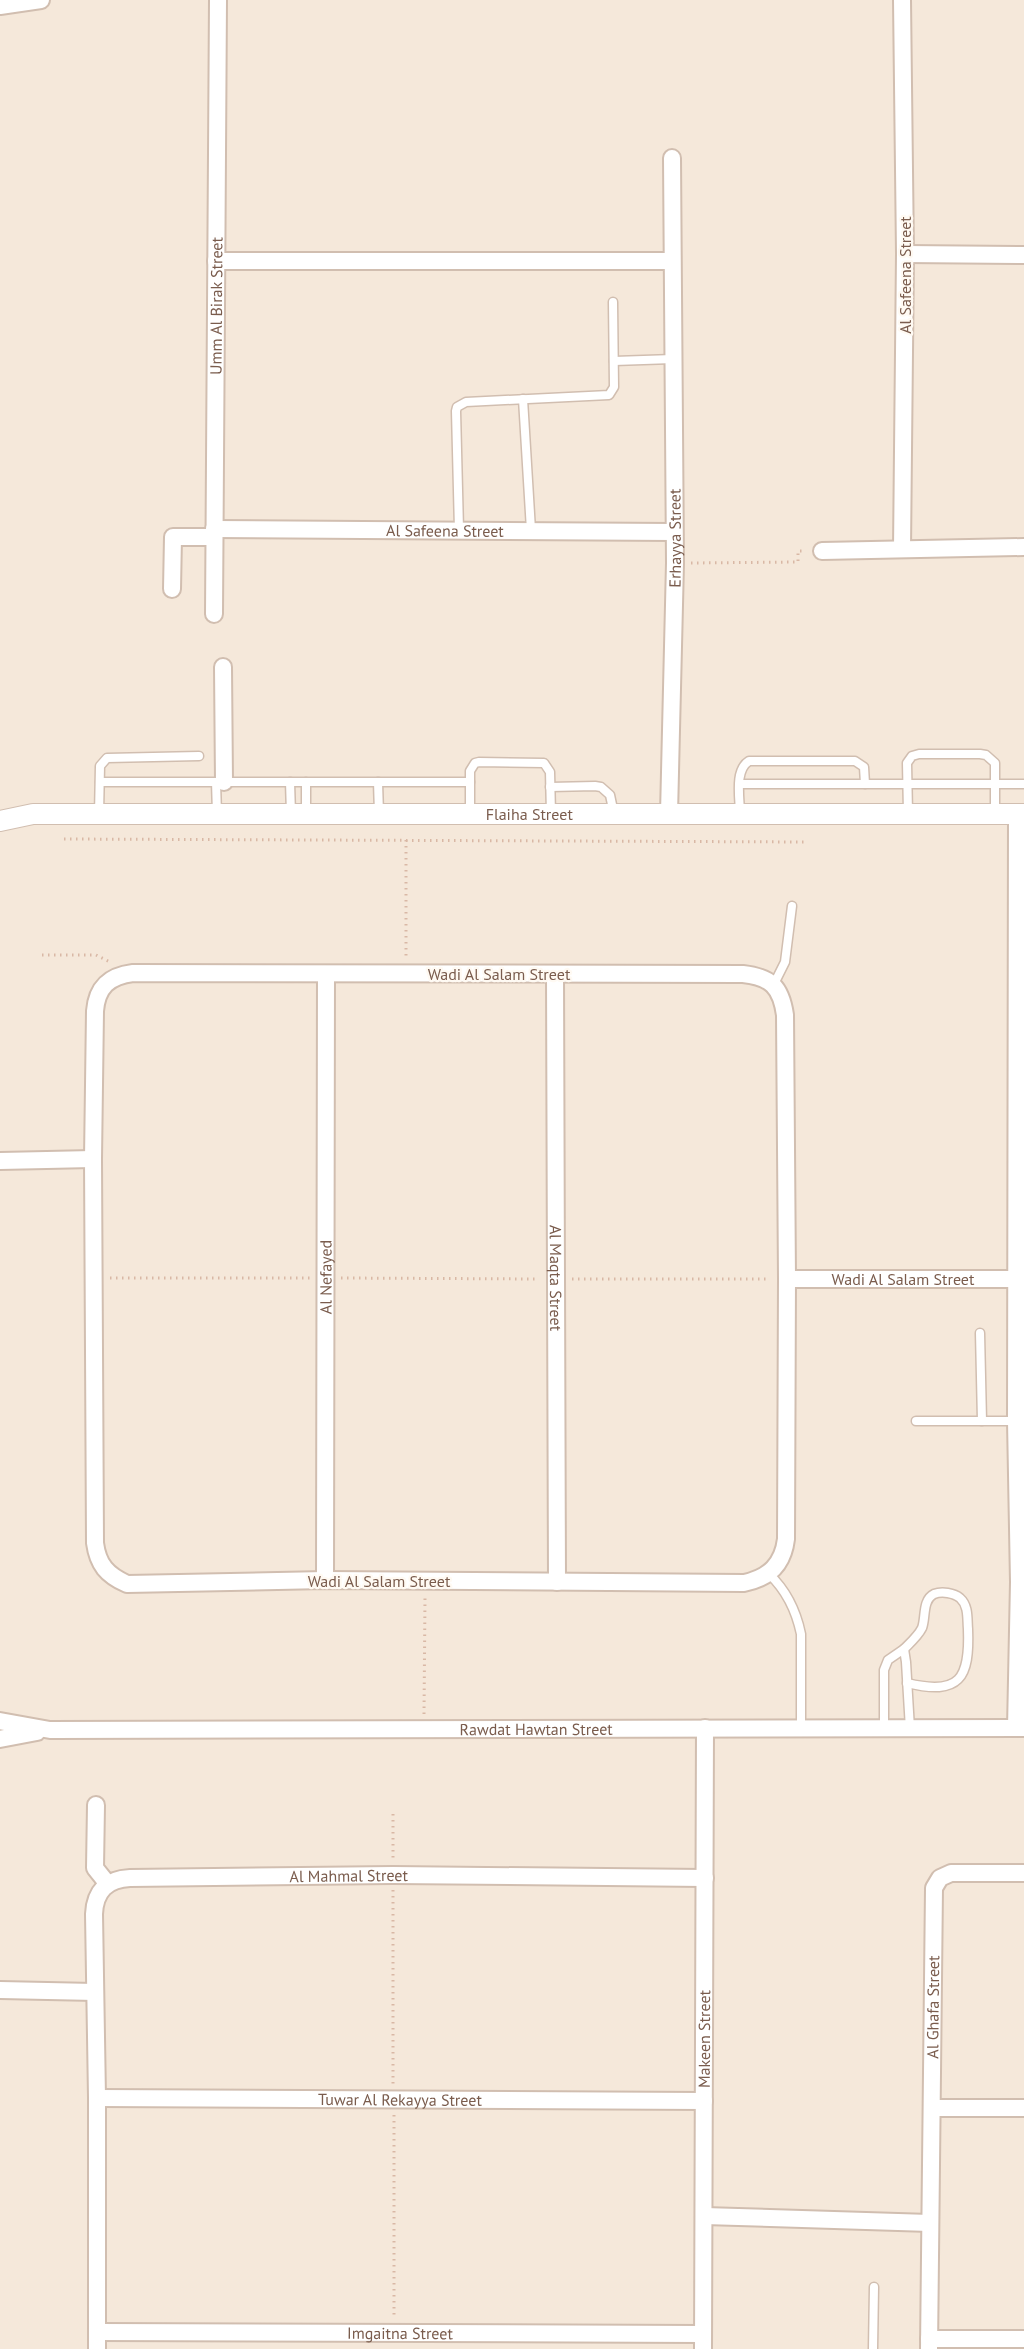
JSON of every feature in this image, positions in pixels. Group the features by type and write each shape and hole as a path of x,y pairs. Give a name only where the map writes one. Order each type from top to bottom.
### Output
{"street":[{"path":"0,6 41,0"},
{"name":"Umm Al Birak Street","path":"214,614 218,0"},
{"name":"Al Safeena Street","path":"902,0 905,254 902,549"},
{"name":"Erhayya Street","path":"669,814 675,563 672,158"},
{"path":"905,254 1024,255"},
{"path":"216,261 672,261"},
{"name":"Al Safeena Street","path":"172,589 173,537 214,533 674,532"},
{"path":"822,551 1024,547"},
{"path":"220,782 223,667"},
{"name":"Flaiha Street","path":"0,806 33,814"},
{"name":"Flaiha Street","path":"0,821 33,814 1021,814"},
{"path":"1020,1728 1021,1582 1016,1421 1021,1378 1016,1279 1021,1175 1021,814"},
{"name":"Wadi Al Salam Street","path":"769,1574 758,1580 744,1583 325,1580 127,1584 114,1578 104,1569 97,1557 95,1543 93,1159 96,999 101,988 110,979 121,974 743,974 760,976 774,984"},
{"name":"Al Nefayed","path":"325,1580 326,974"},
{"name":"Al Maqta Street","path":"555,974 556,1582"},
{"path":"769,1574 778,1564 784,1552 786,1539 785,1015 783,998 774,984"},
{"path":"0,1161 93,1159"},
{"name":"Wadi Al Salam Street","path":"787,1280 1016,1279"},
{"name":"Rawdat Hawtan Street","path":"0,1721 50,1730"},
{"name":"Makeen Street","path":"703,2342 705,1728"},
{"name":"Rawdat Hawtan Street","path":"0,1739 50,1730 1020,1728"},
{"path":"96,1805 94,1868 108,1883 99,1892 94,1902 97,2349"},
{"name":"Al Ghafa Street","path":"929,2344 934,1888 940,1878 951,1873 1024,1873"},
{"name":"Al Mahmal Street","path":"108,1883 118,1878 357,1875 705,1878"},
{"path":"0,1990 95,1992"},
{"name":"Tuwar Al Rekayya Street","path":"97,2098 704,2101"},
{"path":"932,2108 1024,2108"},
{"path":"704,2216 930,2223"},
{"name":"Imgaitna Street","path":"97,2332 703,2342"},
{"path":"929,2344 1024,2339"}],"lane":[{"path":"459,531 457,407 466,402 609,395 615,387 613,302"},
{"path":"614,361 673,359"},
{"path":"523,399 531,531"},
{"path":"908,814 907,763 912,756 919,754 986,755 994,763 995,814"},
{"path":"99,814 102,762 110,757 199,756"},
{"path":"740,814 741,768 749,761 859,762 864,767 865,784"},
{"path":"470,814 470,771 475,763 541,762 549,768 551,814"},
{"path":"100,782 470,782"},
{"path":"217,814 220,782"},
{"path":"290,782 298,814"},
{"path":"298,814 306,782"},
{"path":"378,782 380,814"},
{"path":"740,784 1024,784"},
{"path":"550,787 601,787 610,795 614,814"},
{"path":"774,984 785,962 792,906"},
{"path":"980,1333 982,1421"},
{"path":"916,1421 1016,1421"},
{"path":"769,1574 787,1595 798,1620 801,1634 801,1728"},
{"path":"884,1729 884,1670 888,1660 914,1639 922,1626 930,1597 936,1593 946,1592 960,1598 967,1608 969,1652 967,1668 958,1679 944,1688 924,1688 908,1683"},
{"path":"904,1649 910,1729"},
{"path":"873,2349 874,2287"}],"path":[{"path":"675,563 798,562 798,551 822,551"},
{"path":"64,839 807,842"},
{"path":"406,840 406,974"},
{"path":"42,956 96,956 106,959 121,974"},
{"path":"93,1278 787,1280"},
{"path":"423,1729 425,1581"}],"shaded area":[{"path":"0,0 1024,0 1024,2349 0,2349"}]}
